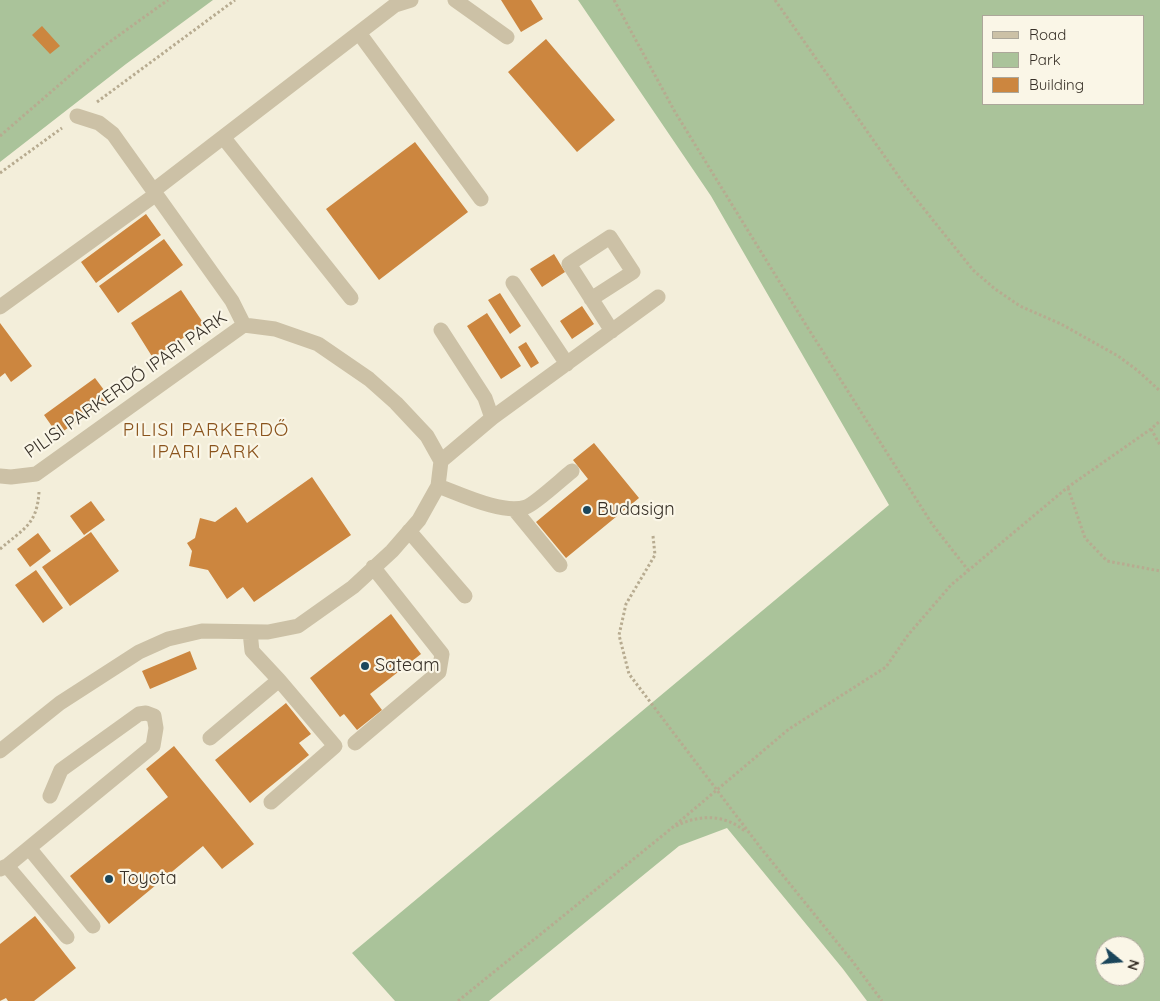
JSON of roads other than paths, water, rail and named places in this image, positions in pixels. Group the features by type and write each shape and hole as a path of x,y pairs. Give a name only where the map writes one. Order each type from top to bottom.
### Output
{"lane":[{"path":"0,307 154,193 395,5 411,0"},
{"path":"455,0 506,37"},
{"path":"359,33 481,199"},
{"name":"PILISI PARKERDŐ IPARI PARK","path":"77,116 99,123 113,134 232,301 244,325"},
{"path":"224,137 351,298"},
{"path":"513,283 567,364"},
{"path":"0,752 60,703 139,652 168,639 202,631 268,632 298,626 353,587 392,551 419,520 438,486 441,460 492,418 658,297"},
{"path":"591,299 612,331"},
{"name":"PILISI PARKERDŐ IPARI PARK","path":"0,476 11,477 36,474 244,325 275,328 318,344 369,379 396,403 427,436 441,460"},
{"path":"441,330 485,398 492,418"},
{"path":"438,486 496,506 514,509 528,507 572,471"},
{"path":"514,509 560,565"},
{"path":"409,531 465,596"},
{"path":"356,743 439,672 442,654 374,567"},
{"path":"250,632 252,651 335,746 270,802"},
{"path":"210,738 279,680"},
{"path":"50,796 61,770 139,714 146,713 154,716 156,728 153,746 3,868 67,937"},
{"path":"29,848 93,926"}],"place":[{"name":"Budasign","path":"587,510"},
{"name":"Sateam","path":"365,666"},
{"name":"Toyota","path":"109,879"}],"district":[{"name":"PILISI PARKERDŐ IPARI PARK","path":"206,441"}]}
